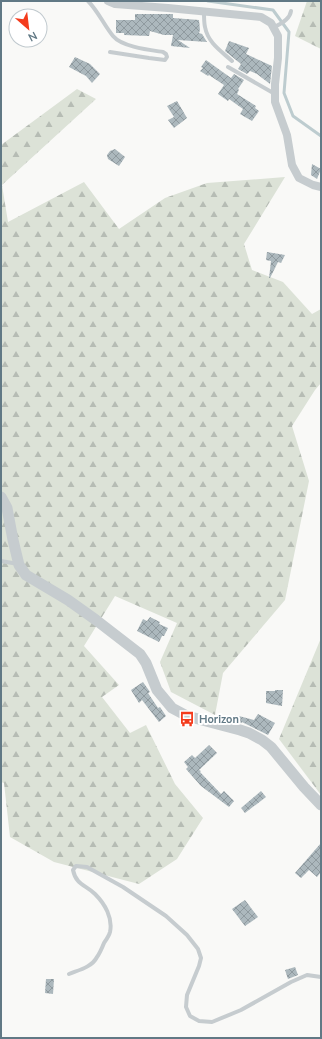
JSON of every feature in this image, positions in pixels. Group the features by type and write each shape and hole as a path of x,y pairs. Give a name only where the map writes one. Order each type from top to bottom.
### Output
{"street":[{"path":"108,1 261,18 276,26 278,36 278,58 275,84 275,102 287,135 292,165 299,178 321,187"},
{"path":"1,497 7,508 19,565 26,575 68,600 140,654 146,663 157,690 172,708 187,716 240,730 262,740 271,747 321,805"}],"lane":[{"path":"88,1 95,8 114,38 132,46 163,52 167,57 165,60 110,52"},
{"path":"276,26 288,18 291,10"},
{"path":"204,12 204,27 209,40 232,61"},
{"path":"228,67 275,94"},
{"path":"1,561 19,565"},
{"path":"69,974 81,970 97,958 110,933 111,921 107,909 95,894 80,884 74,876 73,870 76,866 86,867 123,887 160,912 187,936 198,949 201,958 187,995 186,1007 190,1016 199,1021 212,1022 241,1010 291,982 307,975 321,977"}],"green space":[{"path":"307,1 321,1 321,49 295,36"},
{"path":"77,89 96,99 2,185 8,222 84,182 119,229 165,198 207,183 285,177 244,244 252,270 283,282 312,314 321,309 321,383 292,426 309,481 285,600 223,673 215,715 171,692 160,662 177,623 115,596 84,646 119,685 102,697 130,733 146,725 175,784 203,818 177,859 139,884 54,862 10,837 4,783 1,782 1,145"},
{"path":"321,638 321,795 279,739"}],"building":[{"path":"135,14 173,14 173,18 199,20 199,33 202,34 207,42 178,40 190,48 171,46 173,35 164,35 150,31 149,36 124,35 124,33 116,33 116,20 135,20"},
{"path":"229,41 249,48 246,54 272,66 270,84 257,74 250,71 247,74 238,69 241,64 225,51"},
{"path":"75,57 90,64 100,74 92,83 86,76 69,67"},
{"path":"206,60 231,78 234,74 244,80 238,89 237,94 256,106 255,108 259,111 252,121 240,114 243,109 229,99 228,101 218,94 224,85 200,71"},
{"path":"177,101 187,118 174,128 168,120 174,117 167,106"},
{"path":"115,149 125,157 119,166 108,159 107,155 110,151"},
{"path":"312,164 321,169 317,179 311,175"},
{"path":"267,252 285,255 281,263 278,262 270,278 271,261 266,260"},
{"path":"150,617 160,622 159,624 168,628 159,642 137,631 143,619 147,621"},
{"path":"143,682 158,708 160,707 166,716 159,722 142,700 139,703 131,690"},
{"path":"283,690 282,706 266,703 266,691"},
{"path":"258,714 275,723 268,735 242,722 234,721 235,715 254,720"},
{"path":"209,745 217,753 199,770 221,794 224,791 234,801 229,807 201,786 186,769 188,767 184,762 192,755 195,758"},
{"path":"261,791 266,797 245,813 241,808"},
{"path":"321,843 321,872 317,877 309,870 301,878 295,873"},
{"path":"245,900 258,917 245,926 232,909"},
{"path":"295,967 298,975 288,979 285,970"},
{"path":"46,979 54,979 53,994 45,993"}],"waterway":[{"path":"208,1 273,10 289,32 284,93 293,116 321,136"}],"place":[{"name":"Horizon","path":"187,719"}]}
